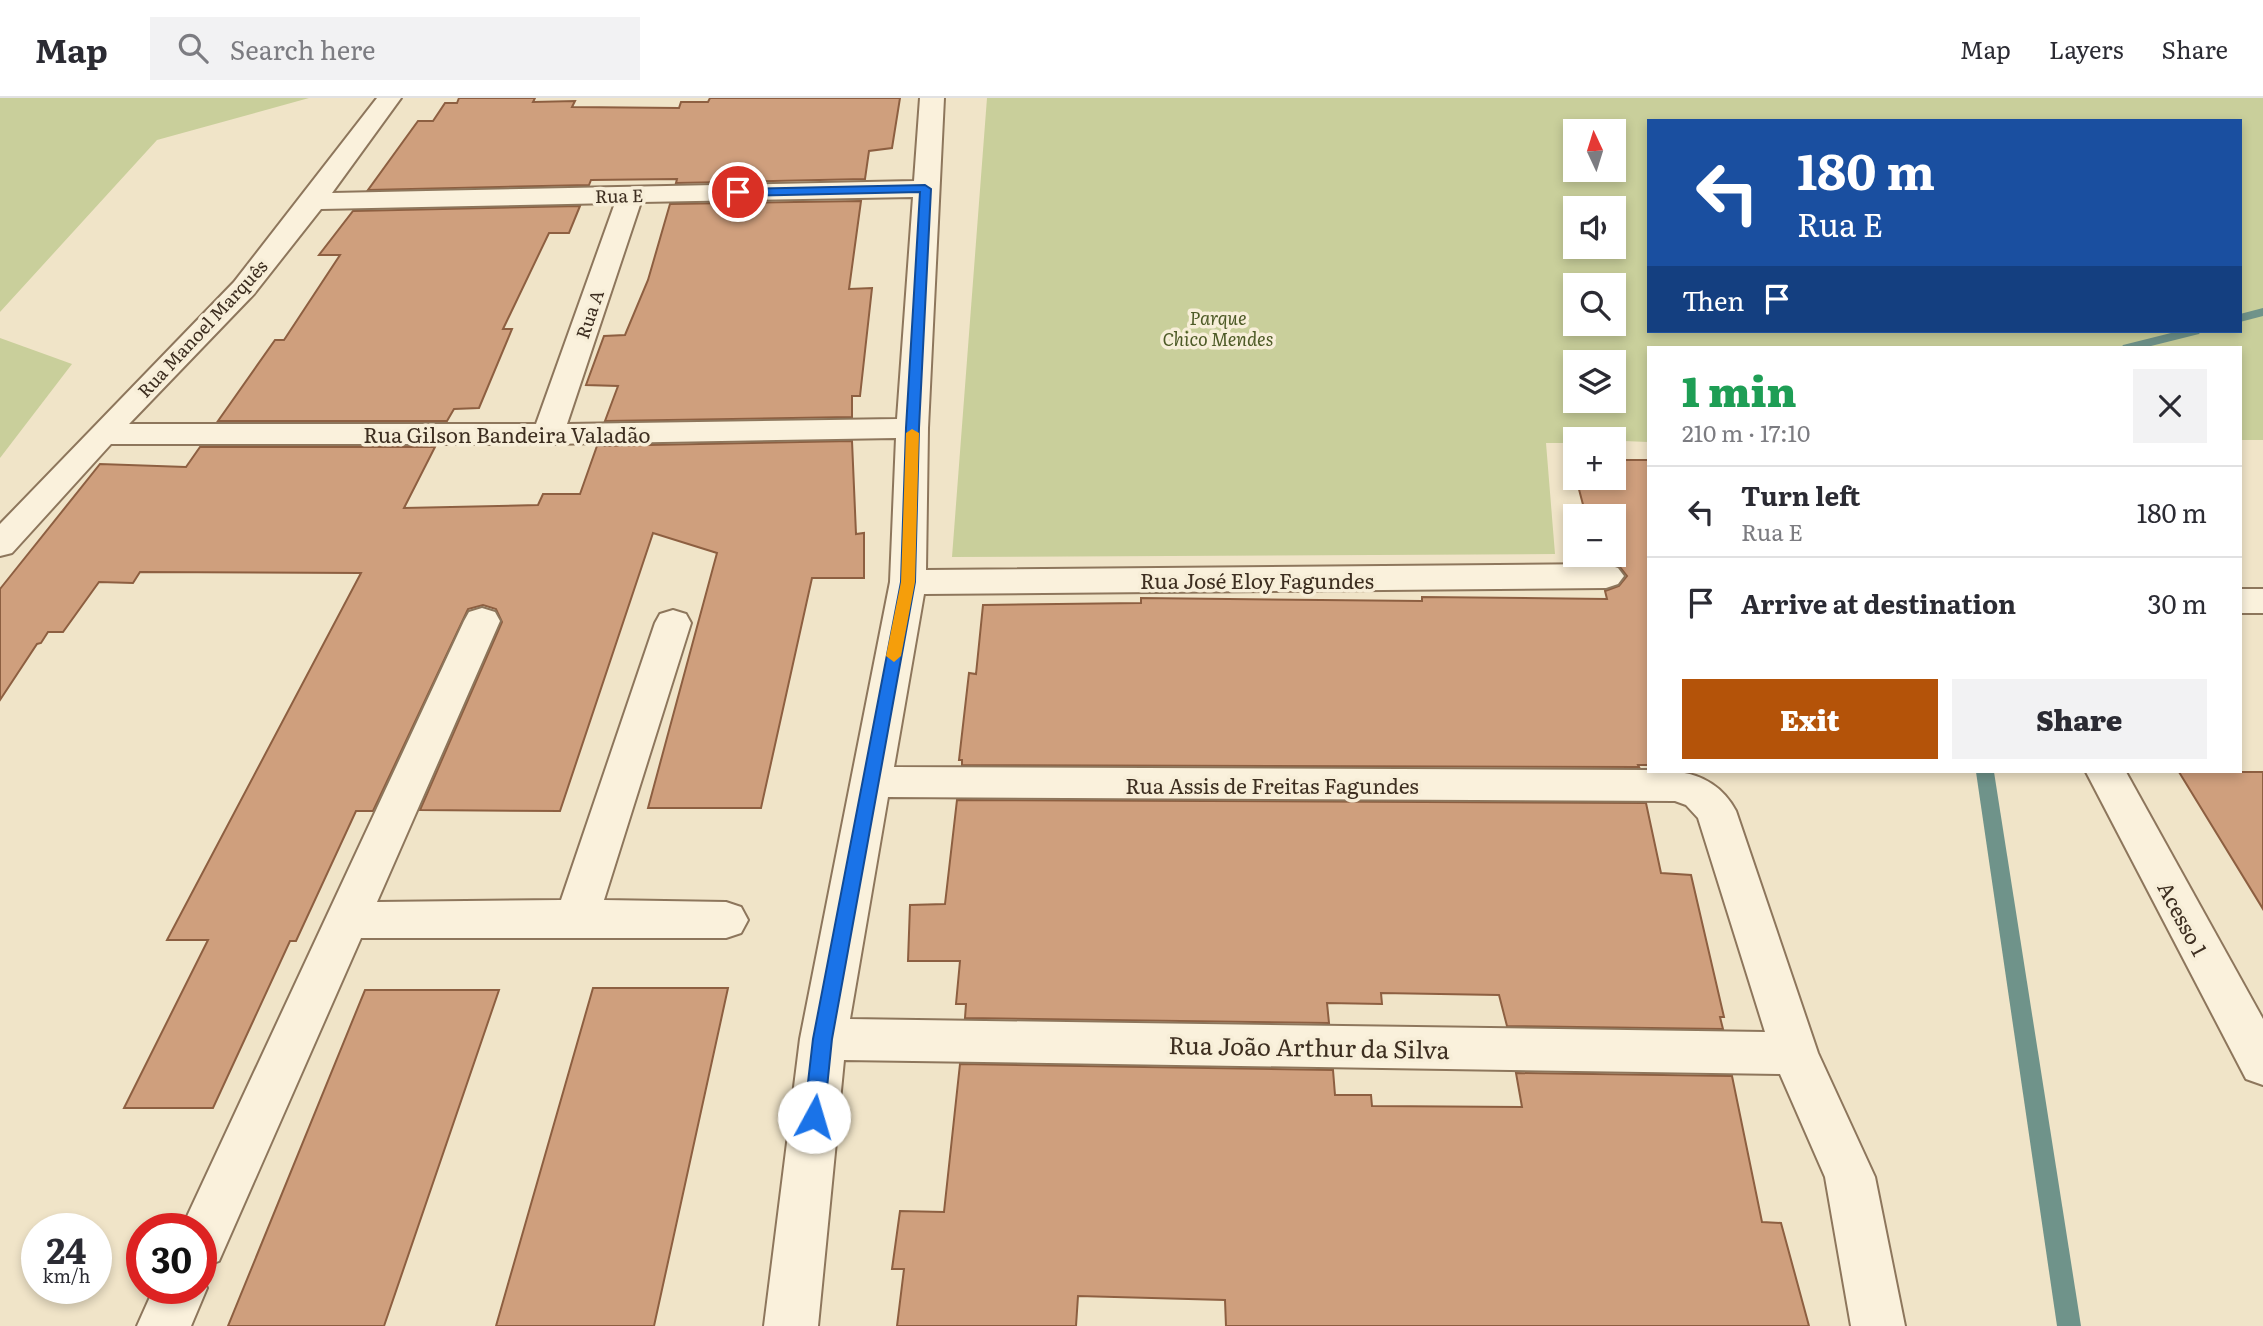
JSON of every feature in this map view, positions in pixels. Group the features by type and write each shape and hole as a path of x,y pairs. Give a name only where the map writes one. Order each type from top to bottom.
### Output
{"street":[{"name":"Rua Manoel Marquês","path":"0,545 102,434 244,288 389,98"},
{"path":"791,1326 823,1039 908,582 912,428 932,98"},
{"name":"Rua E","path":"313,201 925,189"},
{"name":"Rua A","path":"548,434 631,194"},
{"name":"Rua Gilson Bandeira Valadão","path":"102,434 548,434 912,428"},
{"name":"Rua José Eloy Fagundes","path":"908,582 1606,576"},
{"path":"2242,601 2263,601"},
{"path":"215,1213 482,621"},
{"path":"577,918 673,623"},
{"name":"Acesso 1","path":"2107,773 2263,1064"},
{"name":"Rua Assis de Freitas Fagundes","path":"869,782 1675,786 1700,794 1716,811 1795,1053"},
{"path":"347,920 726,920"},
{"name":"Rua João Arthur da Silva","path":"823,1039 1795,1053"},
{"path":"1795,1053 1850,1177 1878,1326"},
{"path":"164,1326 174,1304"}],"green space":[{"path":"0,98 309,98 157,140 0,312"},
{"name":"Parque Chico Mendes","path":"987,98 2263,98 2263,440 2242,440 2242,346 1647,346 1647,442 1626,441 1626,427 1563,427 1563,443 1546,443 1555,554 952,557"},
{"path":"0,338 72,364 0,458"}],"building":[{"path":"459,98 575,101 572,107 679,108 681,102 708,102 710,98 900,98 892,148 869,151 865,179 676,183 677,179 591,180 589,185 368,190 418,121 433,121 445,103 457,103"},
{"path":"861,201 849,289 872,288 860,396 852,396 852,417 605,421 618,386 586,385 604,336 625,335 648,280 670,204"},
{"path":"580,206 569,233 549,233 503,329 512,329 479,408 454,409 447,421 218,421 275,340 284,340 340,255 319,255 353,211"},
{"path":"852,441 856,534 864,533 864,578 812,578 761,808 648,808 717,553 653,533 560,811 420,810 502,622 496,609 483,605 468,609 373,811 356,811 296,941 290,941 213,1108 124,1108 208,940 167,940 361,573 140,572 133,583 99,582 63,632 48,632 41,643 37,644 0,700 0,589 100,464 186,467 200,447 435,447 404,508 538,505 543,494 580,494 597,446"},
{"path":"1626,460 1647,460 1647,765 962,765 962,760 959,760 969,673 976,674 983,605 1141,603 1141,598 1422,601 1422,597 1607,599 1605,591 1619,586 1627,576 1620,567 1626,567 1626,504 1583,504 1579,490 1626,490"},
{"path":"2263,772 2263,909 2180,773"},
{"path":"957,800 1646,803 1661,873 1691,875 1724,1017 1720,1017 1723,1029 1507,1026 1499,995 1381,993 1382,1004 1327,1003 1329,1023 965,1018 966,1004 956,1004 960,961 908,961 910,905 945,904"},
{"path":"593,988 728,988 654,1326 496,1326"},
{"path":"365,990 499,990 384,1326 228,1326"},
{"path":"960,1064 1333,1070 1335,1095 1371,1095 1372,1106 1522,1107 1516,1073 1732,1076 1762,1222 1781,1223 1809,1326 1226,1326 1225,1300 1078,1296 1076,1326 897,1326 904,1269 892,1269 900,1211 944,1212"}],"waterway":[{"path":"2242,317 2263,312"},
{"path":"2136,346 2186,333"},
{"path":"1985,773 2069,1326"}],"slow traffic":[{"path":"894,656 908,582 912,433"}],"route":[{"path":"738,192 925,189 912,428 908,582 823,1039 814,1117"}]}
